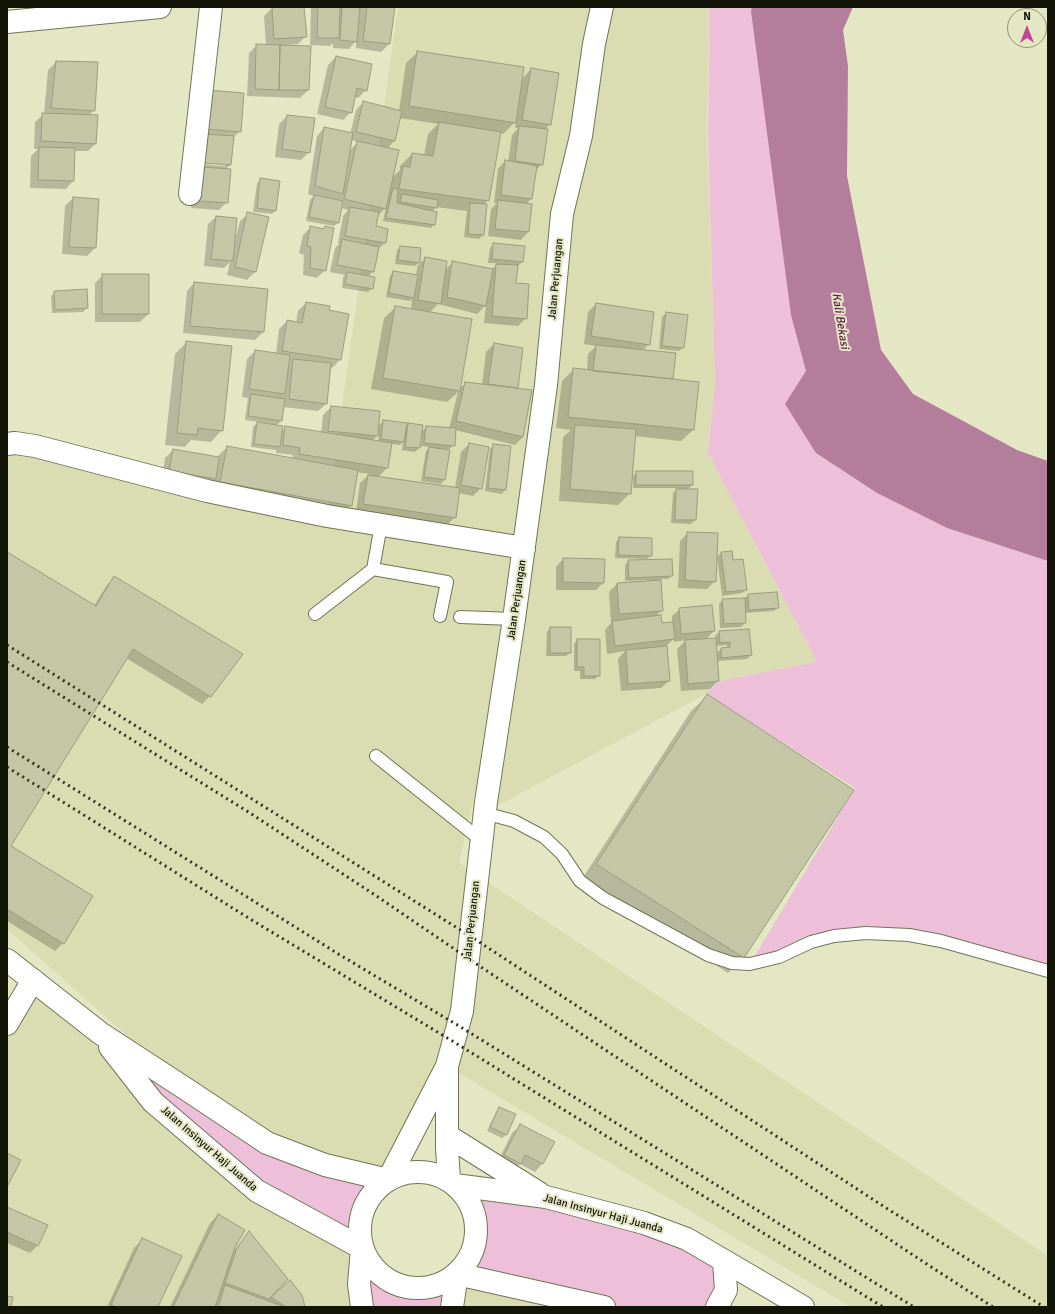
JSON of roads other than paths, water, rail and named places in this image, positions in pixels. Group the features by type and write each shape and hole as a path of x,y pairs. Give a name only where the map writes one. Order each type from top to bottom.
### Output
{"main road":[{"path":"7,22 80,11 160,7"},
{"path":"190,194 211,7"},
{"name":"Jalan Perjuangan","path":"388,1180 447,1066 459,1026 464,999 484,813 514,619 546,385 562,214 581,136 594,44 602,7"},
{"path":"7,444 15,443 35,446 207,491 327,516 524,548"},
{"name":"Jalan Insinyur Haji Juanda","path":"7,960 100,1033 267,1143 326,1165 388,1180"},
{"path":"7,1024 33,980"},
{"name":"Jalan Insinyur Haji Juanda","path":"100,1033 153,1102 257,1191 362,1248"},
{"path":"447,1066 447,1148 452,1183"},
{"path":"448,1136 546,1197"},
{"path":"362,1248 377,1272 406,1288 436,1286 457,1274 465,1266 474,1248 477,1235 477,1222 471,1206 464,1194 452,1183 432,1173 416,1172 400,1175 388,1180 374,1192 368,1200 362,1213 359,1231 362,1248 359,1284 362,1307"},
{"name":"Jalan Insinyur Haji Juanda","path":"452,1183 546,1197 644,1223 687,1239 803,1307"},
{"path":"717,1307 726,1290 724,1260"},
{"path":"452,1307 457,1274"},
{"path":"457,1274 604,1307"}],"lane":[{"path":"315,614 373,568 381,525"},
{"path":"373,568 447,582 440,616"},
{"path":"460,617 514,619"},
{"path":"376,756 481,840"},
{"path":"484,813 514,821 544,836 562,854 580,881 603,898 708,955 732,963 750,964 779,957 811,942 834,936 866,933 909,935 941,941 1048,971"}],"water":[{"name":"Kali Bekasi","path":"752,7 853,7 843,30 848,66 847,176 881,350 913,394 1017,450 1048,461 1048,561 947,528 877,493 816,453 785,404 806,371 791,315 751,11"}],"railway":[{"path":"7,645 470,936 883,1206 1044,1307"},
{"path":"7,662 250,813 993,1307"},
{"path":"7,747 340,955 459,1026 914,1307"},
{"path":"7,767 255,922 454,1042 883,1307"}]}
